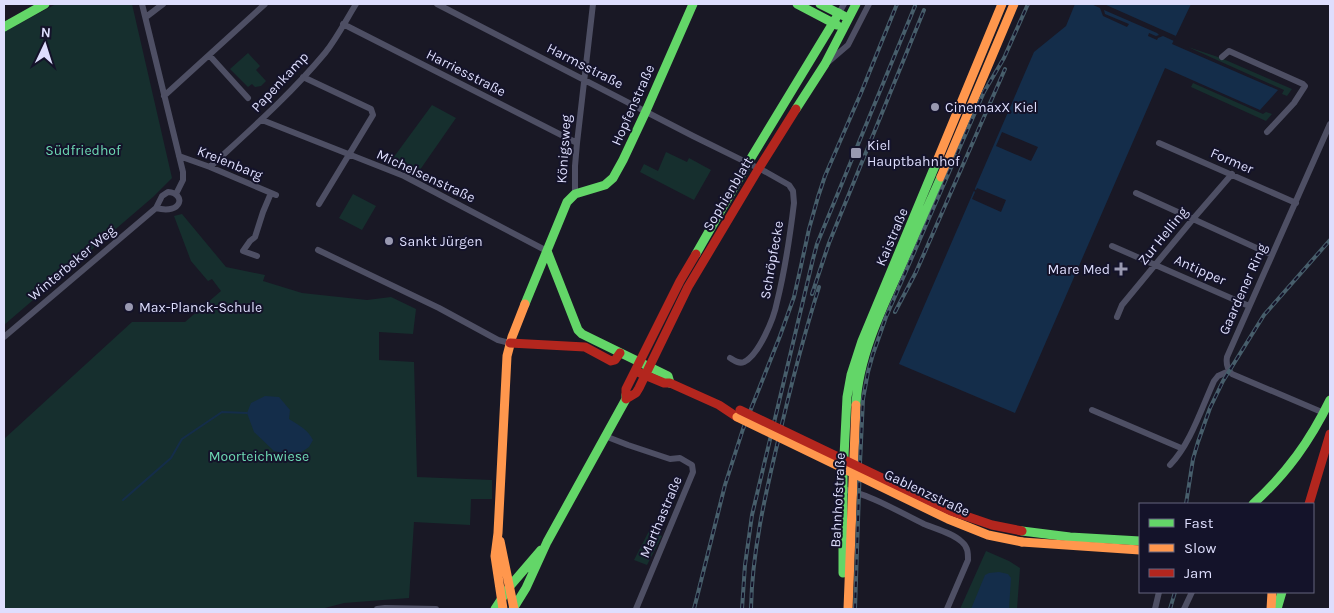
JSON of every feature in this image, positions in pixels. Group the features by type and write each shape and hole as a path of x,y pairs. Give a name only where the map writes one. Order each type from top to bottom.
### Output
{"main road":[{"path":"4,27 45,4"},
{"name":"Hopfenstraße","path":"574,194 605,185 613,178 646,111 693,4"},
{"path":"796,4 844,28"},
{"path":"820,4 848,18"},
{"name":"Sophienblatt","path":"513,609 626,399 636,393 688,286 825,64 856,4"},
{"name":"Kaistraße","path":"842,489 846,398 856,358 1002,4"},
{"name":"Kaistraße","path":"857,391 866,354 884,304 1014,4"},
{"name":"Sophienblatt","path":"626,399 626,389 680,281 748,163 839,13"},
{"name":"Königsweg","path":"503,609 495,556 498,533 507,356 510,343 567,202 574,194"},
{"name":"Gablenzstraße","path":"547,251 578,330 582,334 668,376 670,383"},
{"path":"510,343 585,347 611,361 615,360 620,353"},
{"name":"Gablenzstraße","path":"635,371 664,383 670,383 951,511 982,522 1022,531 1070,537 1139,541"},
{"name":"Bahnhofstraße","path":"848,609 857,391"},
{"path":"1254,503 1288,469 1328,415 1330,400"},
{"name":"Gablenzstraße","path":"738,414 948,519 988,534 1022,542 1139,550"},
{"path":"1309,503 1330,434"},
{"name":"Bahnhofstraße","path":"842,489 842,609"},
{"name":"Königsweg","path":"498,533 510,586 513,609"},
{"name":"Sophienblatt","path":"495,609 510,586 548,542"},
{"path":"1271,609 1272,593"},
{"path":"1277,609 1282,593"}],"street":[{"name":"Winterbeker Weg","path":"142,4 183,172 183,180 176,194"},
{"path":"146,17 163,4"},
{"path":"164,96 266,4"},
{"name":"Papenkamp","path":"210,167 262,120 303,77 326,51 356,4"},
{"name":"Harmsstraße","path":"437,4 748,163"},
{"name":"Königsweg","path":"574,194 577,143 593,4"},
{"name":"Sophienblatt","path":"839,13 844,4"},
{"path":"825,64 847,46 869,4"},
{"name":"Harriesstraße","path":"343,24 577,143"},
{"path":"1222,57 1229,51 1305,86 1294,103 1267,132"},
{"path":"209,55 248,98"},
{"path":"303,77 371,109 373,115 319,204"},
{"name":"Michelsenstraße","path":"262,120 417,182 547,251"},
{"name":"Gaardener Ring","path":"1230,371 1227,364 1227,356 1330,124"},
{"name":"Former","path":"1159,143 1296,203"},
{"name":"Kreienbarg","path":"179,156 273,194 263,212 255,237 243,251 257,256"},
{"name":"Schröpfecke","path":"730,358 739,363 744,362 755,354 762,342 777,304 794,195 789,185 748,163"},
{"name":"Zur Helling","path":"1116,317 1122,304 1232,174"},
{"name":"Winterbeker Weg","path":"4,338 156,208 162,196 168,192 176,194 179,201 174,209 156,208"},
{"path":"1136,193 1272,255"},
{"name":"Antipper","path":"1112,246 1249,306"},
{"path":"318,250 440,308 498,340 510,343"},
{"path":"1170,465 1187,440 1214,381 1218,376 1230,371 1328,415"},
{"path":"1092,410 1181,448"},
{"name":"Marthastraße","path":"605,436 628,446 670,459 680,458 692,465 693,468 636,609"},
{"path":"842,489 869,496 902,514 956,538 965,545 968,552 967,562 946,609"},
{"path":"1156,609 1159,593"},
{"path":"1184,609 1192,593"},
{"path":"377,609 436,609"}],"green space":[{"name":"Südfriedhof","path":"56,4 132,4 172,178 153,197 4,325 4,32"},
{"path":"1188,47 1221,58 1292,89 1287,96 1282,94 1284,90"},
{"path":"248,53 260,66 256,70 266,81 261,86 255,87 252,84 248,87 230,69"},
{"path":"1193,83 1263,114 1266,112 1272,114 1266,121 1191,87"},
{"path":"432,105 456,118 415,177 388,165"},
{"path":"666,152 687,162 689,158 711,170 694,200 640,172 644,164 658,171"},
{"path":"353,194 376,206 362,230 339,218"},
{"name":"Moorteichwiese","path":"182,214 226,267 265,275 263,281 302,293 367,300 391,297 416,309 413,334 379,332 379,360 414,362 417,477 492,480 492,499 471,499 470,525 414,522 409,598 344,603 321,609 4,609 4,439 132,322 185,322 221,291 212,279 208,281 191,261 174,216"},
{"path":"649,531 662,536 647,565 634,560"},
{"path":"986,551 1020,568 1017,609 960,609"}],"water":[{"path":"1075,4 1191,4 1172,44 1278,90 1260,110 1165,68 1015,413 899,364 1034,52 1066,26"},
{"path":"265,396 279,397 290,410 289,419 311,436 313,440 309,447 296,456 274,451 254,432 247,413 251,403"},
{"path":"999,572 1008,574 1011,578 1009,609 971,609 985,575"}],"pier":[{"path":"1091,4 1104,4 1176,36 1174,41 1163,36 1157,40 1148,36 1149,33 1156,36 1159,35 1157,33 1104,10 1105,14 1129,24 1127,27 1103,16 1100,8"},
{"path":"1002,132 1038,147 1031,161 996,146"},
{"path":"977,188 1006,200 1001,212 972,199 975,192 974,189 976,190"}],"waterway":[{"path":"123,500 171,458 182,439 222,412 247,413"}],"railway":[{"path":"694,609 725,485 743,429 794,297 809,229 825,176 897,4"},
{"path":"855,609 863,399 873,354 886,317 984,92 1004,58 1028,4"},
{"path":"742,609 745,565 752,515 817,244 915,6"},
{"path":"812,294 829,243 924,10"},
{"path":"895,312 916,272 1005,69"},
{"path":"1186,503 1193,459 1198,442 1210,408 1223,381 1264,315 1330,240"},
{"path":"751,609 754,566 764,503 792,383 819,287"},
{"path":"1170,609 1175,593"}],"traffic: fast":[{"path":"4,27 45,4"},
{"path":"525,304 567,202 575,194 605,185 613,178 646,111 693,4"},
{"path":"797,4 837,25"},
{"path":"820,4 844,16"},
{"path":"796,109 825,64 856,4"},
{"path":"696,254 748,163 839,13"},
{"path":"843,573 843,476 847,397 851,375 862,341 937,161"},
{"path":"856,405 861,371 871,336 941,177"},
{"path":"547,251 578,330 582,334 668,376 670,383"},
{"path":"513,609 526,588 547,542 626,399 626,395"},
{"path":"1254,503 1297,456 1330,400"},
{"path":"1022,531 1070,537 1139,541"},
{"path":"495,609 510,586 541,550"},
{"path":"1277,609 1282,593"}],"traffic: slow":[{"path":"937,161 1002,4"},
{"path":"941,177 1014,4"},
{"path":"503,609 495,556 498,533 507,356 525,304"},
{"path":"848,609 856,405"},
{"path":"737,417 948,519 988,535 1022,542"},
{"path":"500,541 514,609"},
{"path":"1022,542 1139,550"},
{"path":"1271,609 1272,593"}],"traffic: jam":[{"path":"626,399 636,393 639,388 688,287 796,109"},
{"path":"626,395 626,389 680,281 696,254"},
{"path":"510,343 585,347 611,361 615,360 620,353"},
{"path":"640,373 664,383 670,383 719,405 737,417"},
{"path":"740,410 951,511 992,525 1022,531"},
{"path":"1309,503 1330,434"}],"place":[{"name":"CinemaxX Kiel","path":"935,107"},
{"name":"Kiel Hauptbahnhof","path":"856,153"},
{"name":"Sankt Jürgen","path":"389,241"},
{"name":"Mare Med","path":"1121,269"},
{"name":"Max-Planck-Schule","path":"129,307"}]}
